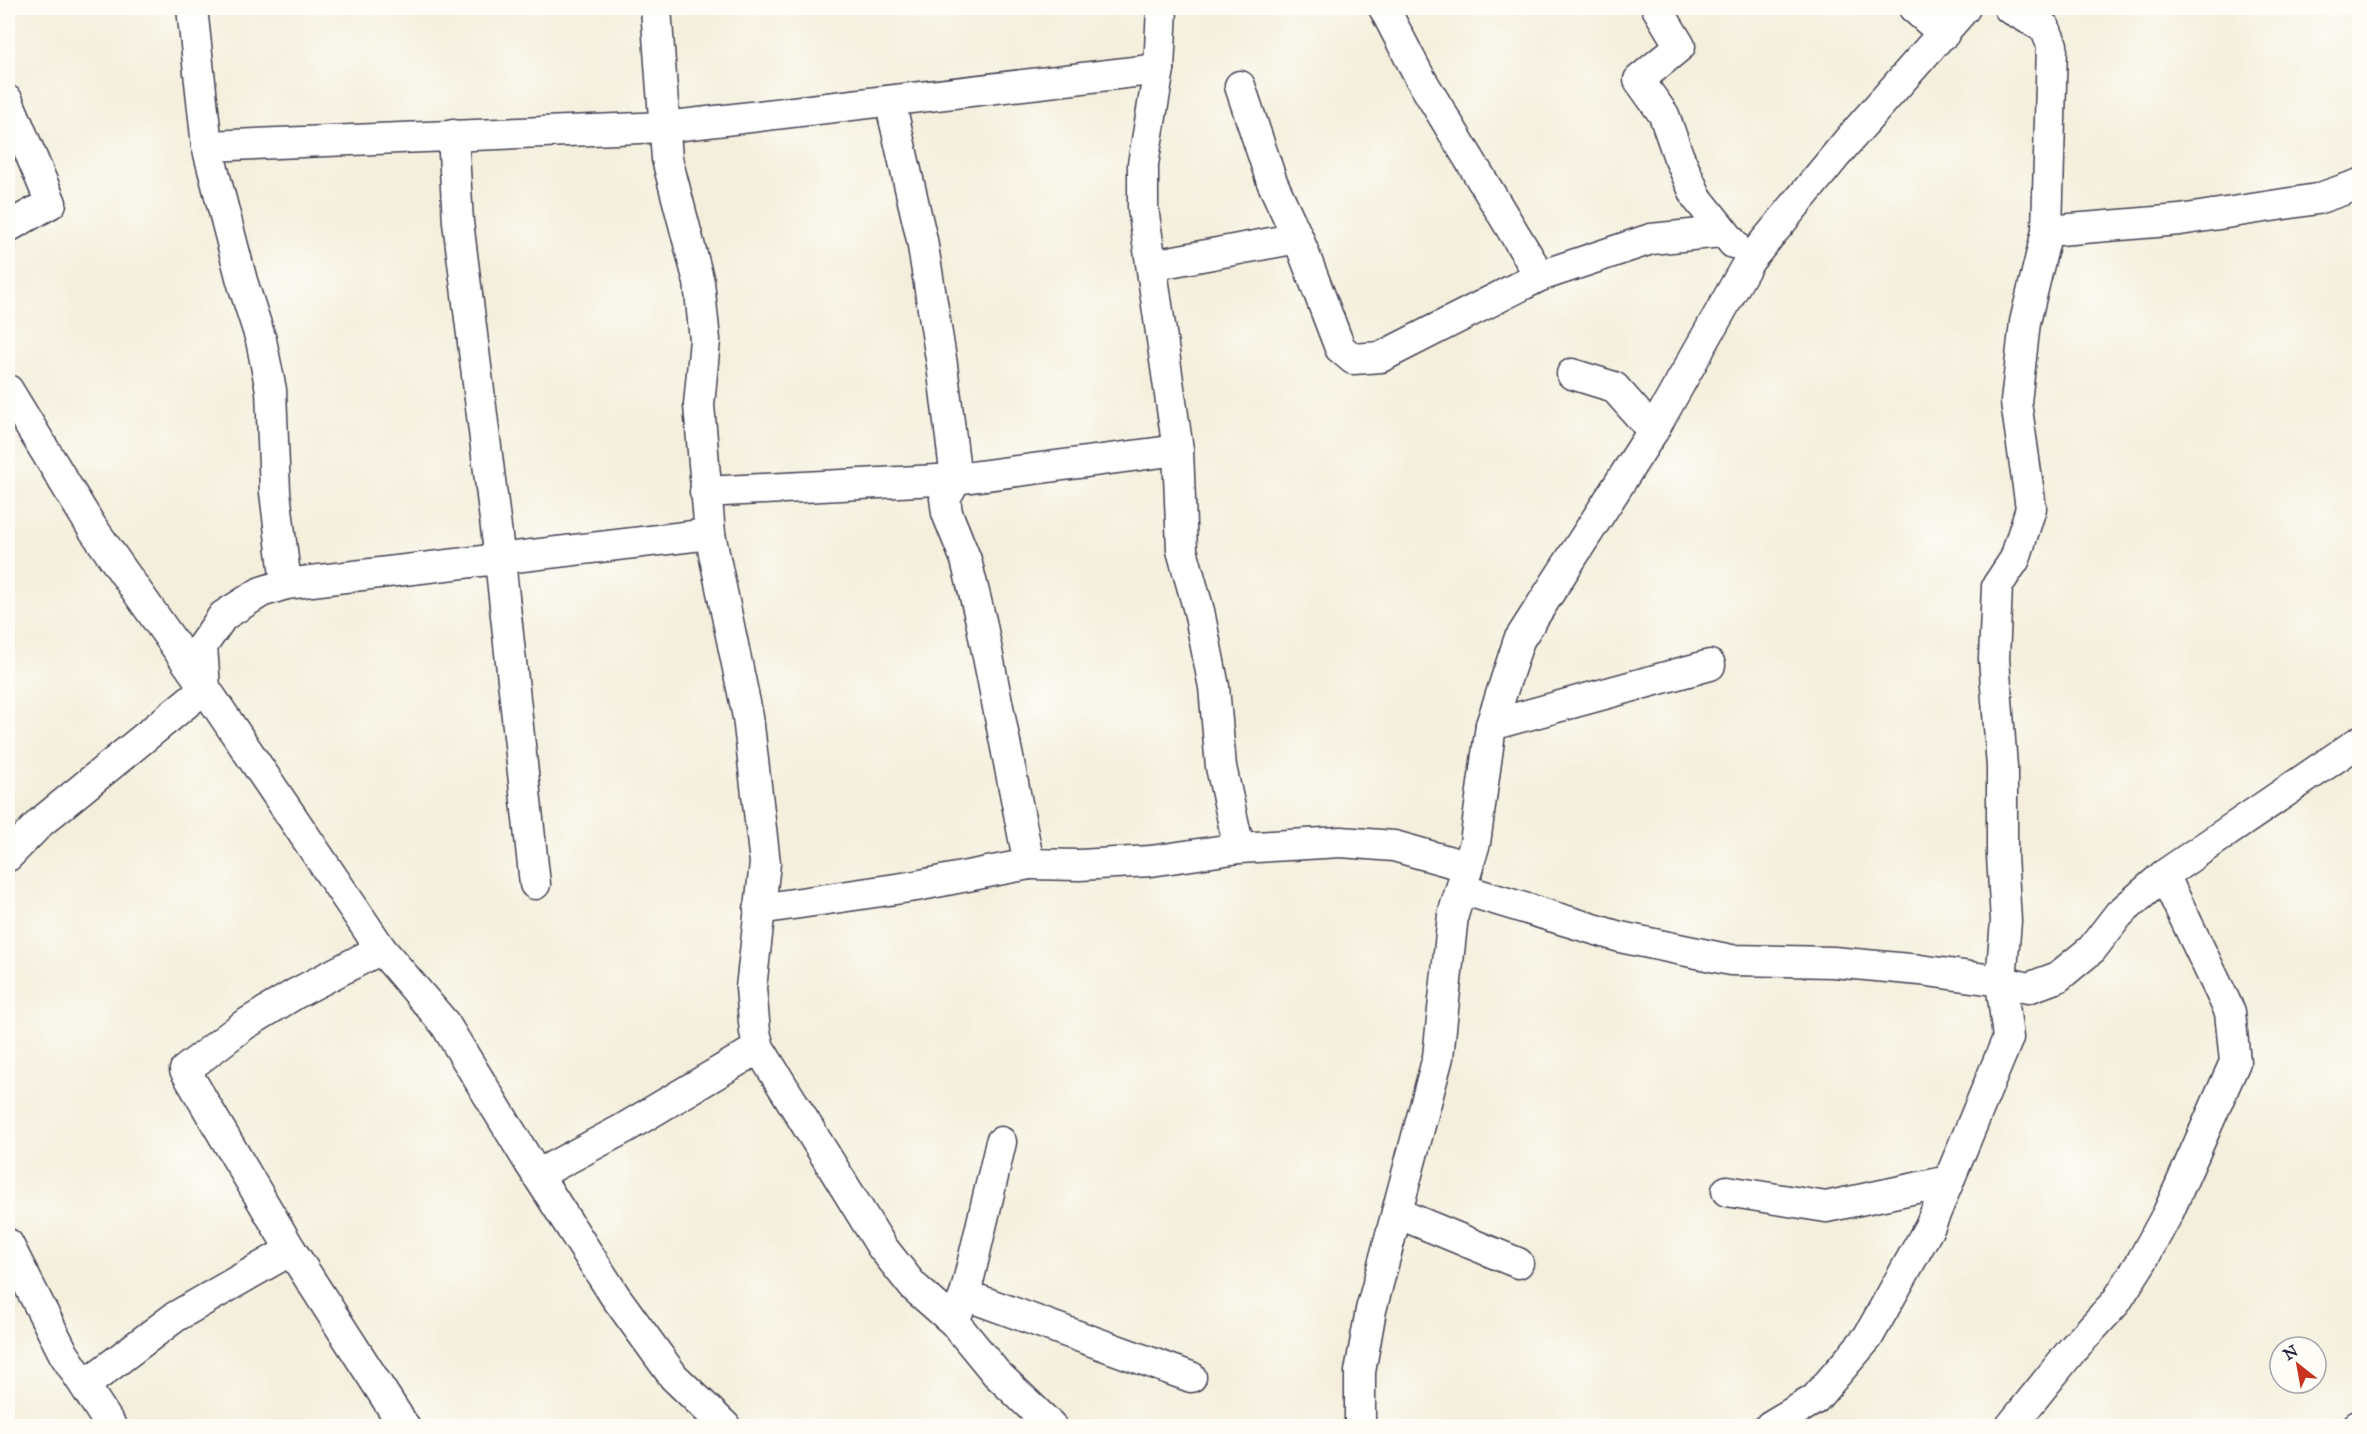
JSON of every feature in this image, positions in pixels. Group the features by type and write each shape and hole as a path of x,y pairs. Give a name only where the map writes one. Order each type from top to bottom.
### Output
{"street":[{"path":"192,8 207,146 242,281 261,340 269,380 275,492 286,584"},
{"path":"656,8 667,159 700,294 705,340 699,405 710,534 748,717 765,863 751,988 755,1032 759,1048 882,1246 913,1286 954,1322 996,1373 1051,1426"},
{"path":"1162,8 1159,69 1143,164 1143,208 1178,450 1182,550 1199,611 1214,687 1221,767 1239,848"},
{"path":"1384,8 1419,76 1540,276"},
{"path":"1657,8 1680,46 1639,80 1664,115 1697,198 1721,232 1749,261"},
{"path":"1914,8 1944,34"},
{"path":"1360,1426 1360,1372 1371,1310 1438,1057 1453,915 1475,843 1491,725 1519,640 1653,431 1749,261 1847,142 1965,8"},
{"path":"1770,1426 1815,1399 1868,1337 1930,1226 2008,1038 2001,981 2006,921 2002,856 2002,767 1995,659 1997,586 2015,559 2031,508 2016,402 2025,322 2047,231 2052,45 2045,28 2009,8"},
{"path":"207,146 664,127 1159,69"},
{"path":"1240,86 1272,182 1298,238 1340,348 1353,359 1381,357 1540,276 1651,239 1721,232"},
{"path":"890,100 922,240 942,364 956,479 945,498 947,513 966,560 981,621 1029,864"},
{"path":"8,101 51,203 8,227"},
{"path":"453,135 458,222 500,560 535,884"},
{"path":"2047,231 2181,220 2317,199 2360,184"},
{"path":"1153,265 1298,238"},
{"path":"1572,374 1614,387 1653,431"},
{"path":"8,390 91,526 205,688 381,949 445,1024 537,1175 615,1296 674,1377 725,1426"},
{"path":"705,492 956,479 1178,450"},
{"path":"205,688 202,646 223,616 261,592 286,584 710,534"},
{"path":"1491,725 1710,665"},
{"path":"8,856 41,822 205,688"},
{"path":"759,909 916,886 1029,864 1079,865 1151,861 1239,848 1341,842 1394,846 1465,878 1620,937 1731,960 1833,962 2001,981 2028,988 2058,977 2092,950 2119,914 2164,875 2360,741"},
{"path":"2011,1426 2072,1350 2116,1302 2142,1261 2168,1213 2235,1062 2230,1012 2164,875"},
{"path":"381,949 295,994 244,1025 185,1070 291,1250 404,1426"},
{"path":"537,1175 623,1129 759,1048"},
{"path":"954,1322 965,1295 1001,1142"},
{"path":"1727,1191 1826,1207 1949,1181"},
{"path":"1397,1213 1518,1263"},
{"path":"85,1384 175,1317 291,1250"},
{"path":"9,1251 64,1354 111,1426"},
{"path":"965,1295 1191,1377"}]}
